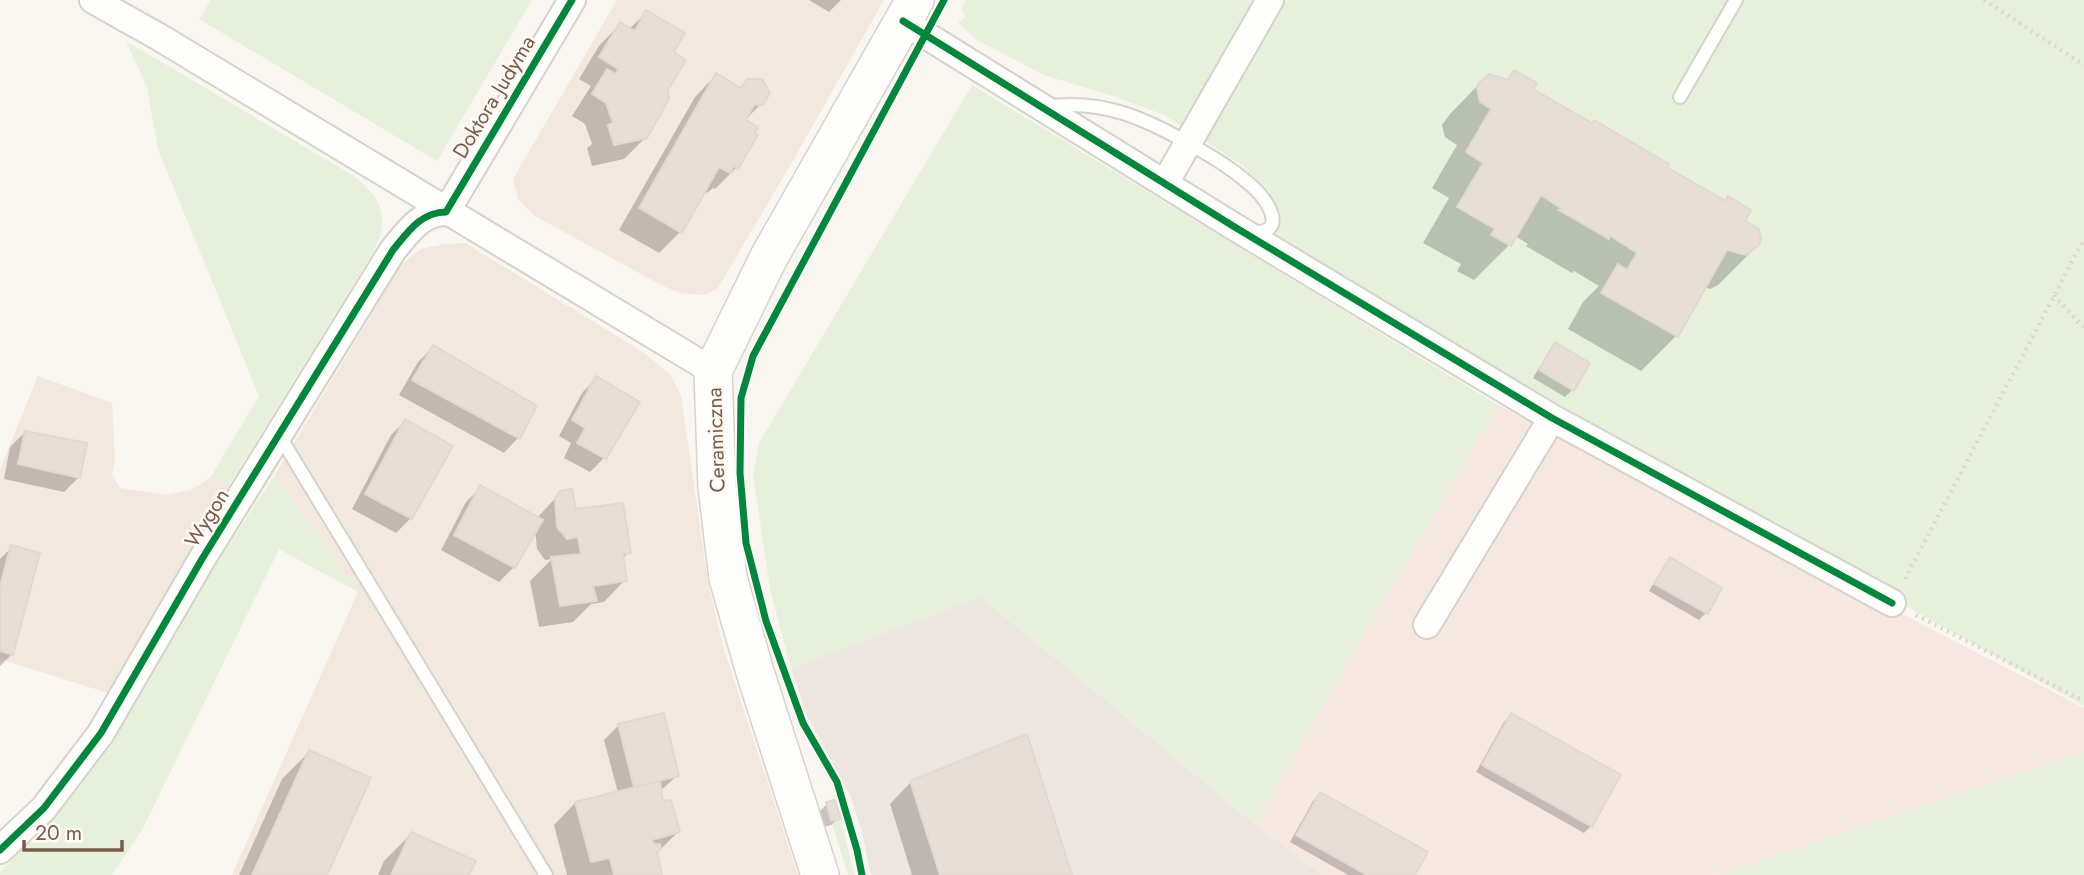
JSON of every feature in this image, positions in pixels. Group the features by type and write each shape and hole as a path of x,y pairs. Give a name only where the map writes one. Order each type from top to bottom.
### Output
{"street":[{"path":"93,0 159,37 713,371"},
{"name":"Doktora Judyma","path":"446,212 572,0"},
{"path":"1165,183 1270,0"},
{"path":"909,11 1042,107 1233,226 1552,418 1892,603"},
{"name":"Ceramiczna","path":"820,875 728,578 717,487 713,371 769,257 909,11"},
{"name":"Wygon","path":"0,850 44,808 101,733 202,559 393,250 416,223 435,212 446,212"},
{"path":"1427,625 1552,418"}],"lane":[{"path":"1680,97 1736,0"},
{"path":"1042,107 1077,104 1119,110 1147,120 1188,143 1257,190 1268,204 1273,216 1272,224 1267,230 1259,232 1233,226"},
{"path":"279,435 546,875"}],"path":[{"path":"1984,0 2084,65"},
{"path":"2084,239 1892,603 2084,701"},
{"path":"2054,295 2084,328"}],"shaded area":[{"path":"617,0 884,0 718,288 704,295 680,293 661,285 535,216 518,199 513,179"},
{"path":"465,243 643,352 670,374 681,395 708,582 723,647 798,875 232,875 358,592 275,475 401,265 421,249"},
{"path":"38,376 112,403 115,460 112,475 120,488 166,495 191,490 210,478 229,485 108,693 0,659 0,469"},
{"path":"1498,405 2084,708 2084,752 1718,875 1322,875 1255,824"},
{"path":"981,597 1255,824 1322,875 871,875 862,832 850,795 807,716 791,668"}],"green space":[{"path":"211,0 532,0 437,161 199,19"},
{"path":"966,0 2084,0 2084,706 1662,469 1271,241 1281,223 1269,191 1242,165 1164,115 1044,75 977,40 958,23 966,17 961,8"},
{"path":"126,41 352,175 370,191 380,209 382,228 374,251 229,485 210,478 259,396 158,149 147,87"},
{"path":"972,85 1498,405 1255,824 981,597 791,668 770,589 753,474 759,443"},
{"path":"275,475 358,592 279,549 142,830 112,875 0,875 47,824 99,755 168,637"},
{"path":"2084,752 2084,875 1718,875"},
{"path":"841,819 854,875 848,875 831,821"}],"building":[{"path":"646,10 685,33 674,52 686,60 668,90 669,99 647,138 614,145 608,125 613,123 606,103 592,94 607,69 616,74 618,69 599,57 620,22 635,31"},
{"path":"1514,70 1537,83 1533,89 1592,123 1594,120 1669,164 1668,168 1726,201 1728,196 1751,210 1745,221 1759,229 1761,240 1758,246 1746,255 1727,250 1678,337 1601,293 1618,264 1627,270 1637,253 1609,235 1609,239 1559,210 1562,209 1541,195 1511,246 1491,235 1495,229 1457,207 1483,163 1466,152 1491,109 1480,102 1478,84 1489,74 1508,80"},
{"path":"716,73 741,88 747,79 762,79 770,93 763,105 754,105 746,120 758,127 755,133 758,135 738,169 734,166 730,173 719,167 682,233 639,208"},
{"path":"1555,342 1590,363 1574,391 1539,370"},
{"path":"433,345 537,406 520,439 412,380"},
{"path":"596,376 640,402 606,459 577,443 585,428 572,420"},
{"path":"405,419 453,446 412,519 365,494"},
{"path":"25,431 87,443 80,478 18,464"},
{"path":"480,485 543,520 515,568 454,535"},
{"path":"572,489 576,509 623,503 631,553 623,554 627,581 593,586 597,601 560,606 551,557 581,554 578,537 567,539 557,527 555,498 560,491"},
{"path":"11,545 40,553 13,655 0,651 0,586"},
{"path":"1670,557 1722,588 1708,614 1654,584"},
{"path":"664,713 679,776 634,787 618,724"},
{"path":"1511,713 1621,775 1592,827 1482,765"},
{"path":"1027,734 1072,875 940,875 910,781"},
{"path":"309,750 371,778 327,875 252,875"},
{"path":"660,781 663,801 671,800 680,832 652,840 654,844 660,844 661,849 657,852 662,875 614,875 610,858 591,862 575,802"},
{"path":"1320,792 1428,852 1415,875 1367,875 1296,835"},
{"path":"835,800 841,819 831,821 826,802"},
{"path":"411,832 476,861 469,875 391,875"}],"cycle path":[{"path":"0,850 44,808 101,733 202,559 393,250 422,219 446,212 572,0"},
{"path":"862,875 837,782 803,723 766,621 746,543 740,473 741,398 753,356 944,0"},
{"path":"903,21 1233,226 1552,418 1892,603"}]}
